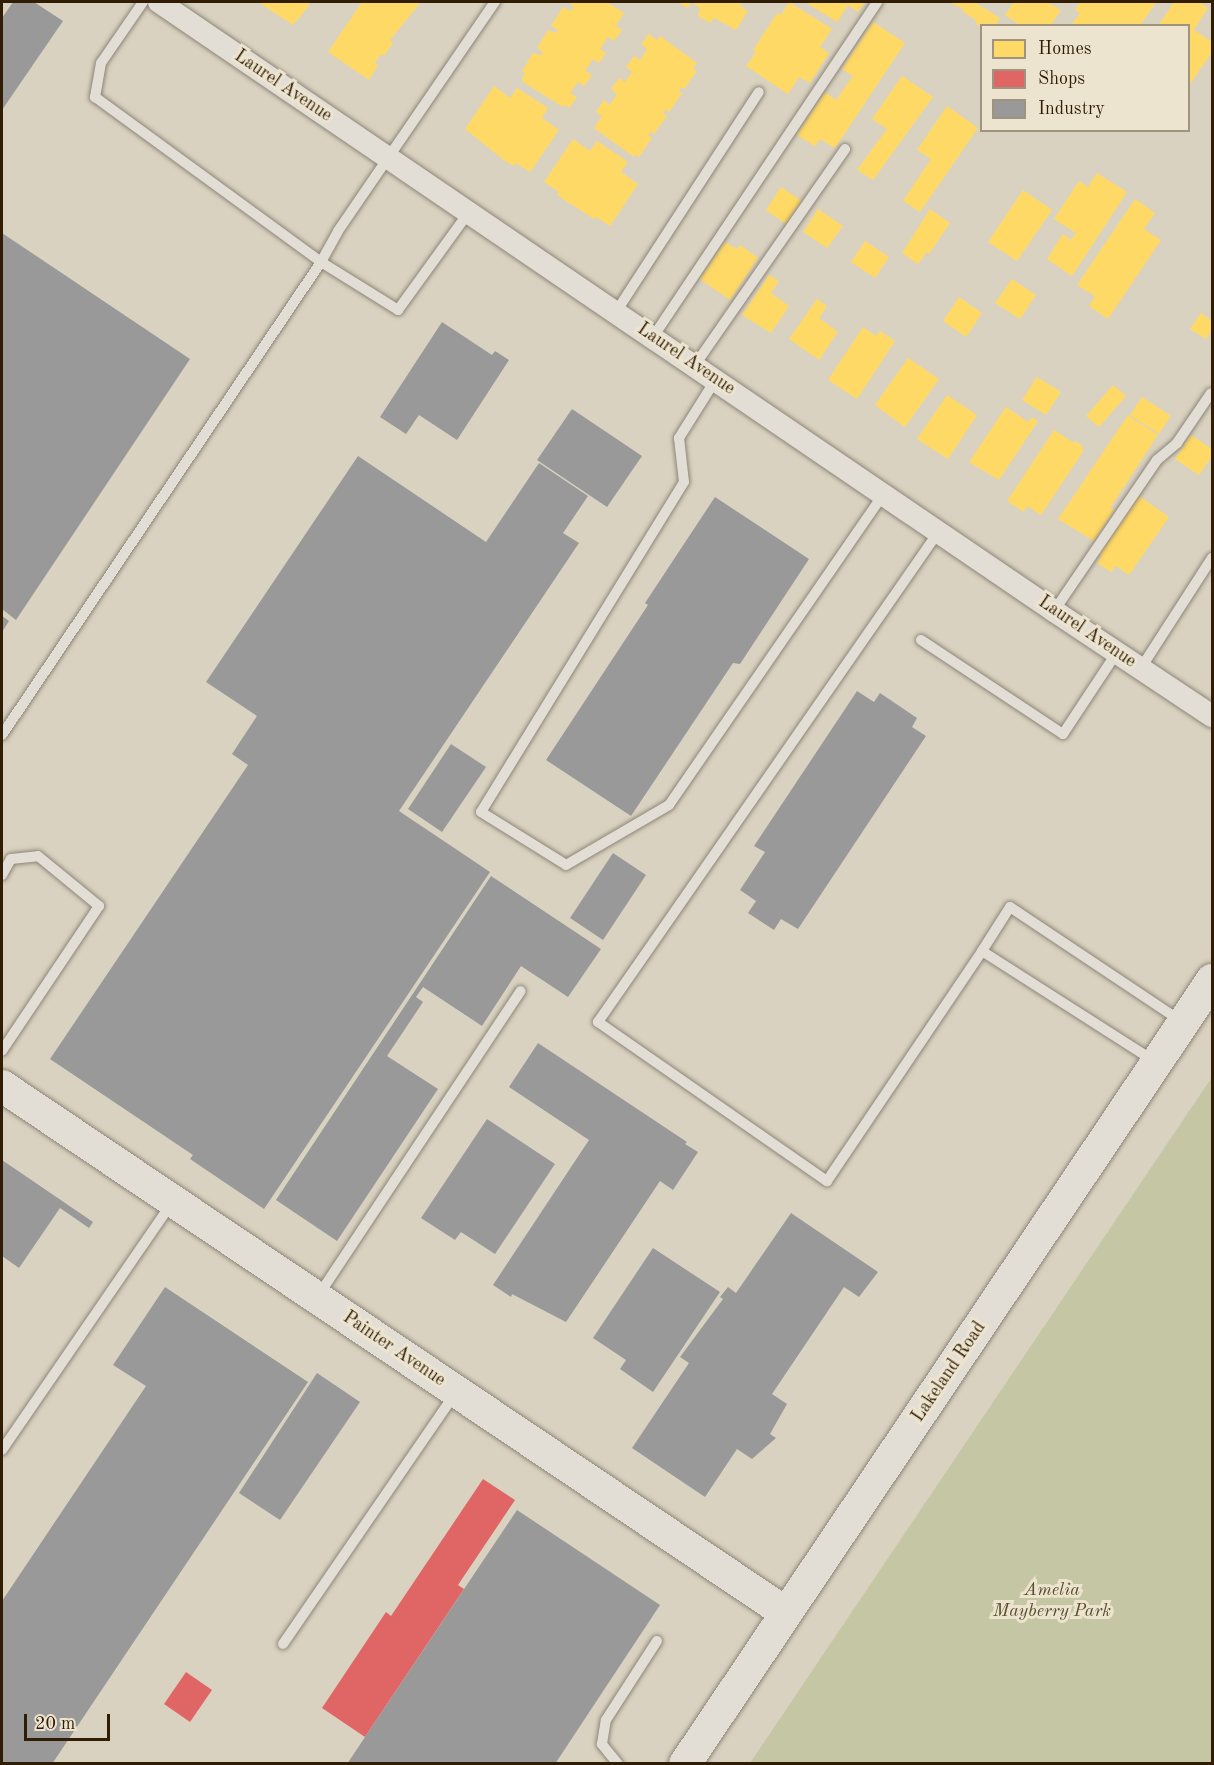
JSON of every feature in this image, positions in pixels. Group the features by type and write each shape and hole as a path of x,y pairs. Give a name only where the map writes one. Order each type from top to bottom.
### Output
{"street":[{"name":"Laurel Avenue","path":"159,2 1212,716"},
{"name":"Lakeland Road","path":"685,1764 1212,980"},
{"name":"Painter Avenue","path":"2,1086 786,1613"}],"lane":[{"path":"143,2 101,63 95,98 321,262 398,310 469,212"},
{"path":"2,735 321,262 338,231 495,2"},
{"path":"653,337 878,2"},
{"path":"616,312 759,92"},
{"path":"695,365 845,149"},
{"path":"716,379 679,438 684,482 481,812 566,865 669,805 884,493"},
{"path":"1054,611 1157,460 1177,443 1211,393"},
{"path":"939,530 598,1022 827,1181 1010,907 1184,1023"},
{"path":"1141,668 1212,558"},
{"path":"921,640 1063,734 1117,652"},
{"path":"2,875 11,860 38,856 99,906 2,1051"},
{"path":"982,951 1156,1063"},
{"path":"317,1298 520,991"},
{"path":"2,1450 173,1201"},
{"path":"283,1644 456,1391"},
{"path":"618,1764 602,1744 606,1720 657,1641"}],"green space":[{"name":"Amelia Mayberry Park","path":"1212,1077 1212,1763 750,1763"}],"building: Homes":[{"path":"258,2 309,2 309,6 293,25"},
{"path":"362,2 421,2 390,40 393,43 384,56 381,54 375,63 378,65 369,80 328,52"},
{"path":"568,2 607,2 624,13 616,26 622,30 614,41 608,37 600,49 606,53 599,63 593,59 585,71 592,75 584,86 578,82 570,93 577,97 569,108 564,105 563,107 523,82 522,78 525,73 522,71 533,53 541,55 543,52 537,48 548,30 556,33 558,30 551,26 563,7 571,11 574,7"},
{"path":"677,2 691,2 688,8"},
{"path":"691,2 743,2 740,6 748,11 736,30 714,18 710,23 698,16 700,8"},
{"path":"789,2 832,29 820,47 829,53 810,83 799,77 788,94 746,66 756,52 753,50 777,13 781,15"},
{"path":"805,2 865,2 858,12 848,5 837,22"},
{"path":"948,2 974,2 1000,18 996,24 980,24 980,26 976,24 977,21 962,11 964,9"},
{"path":"1014,2 1047,2 1061,10 1051,24 1018,24 1005,15"},
{"path":"1080,2 1156,2 1141,24 1072,24 1080,13 1075,10"},
{"path":"1174,2 1199,2 1208,8 1194,30 1212,42 1212,52 1190,84 1190,24 1159,24"},
{"path":"873,22 905,43 835,148 820,139 815,146 797,135 825,92 836,100 853,76 842,69"},
{"path":"649,34 657,40 660,36 697,63 693,68 697,71 684,89 681,87 679,91 682,93 669,112 666,109 663,113 667,116 654,134 651,132 648,135 652,138 639,157 636,154 634,157 594,128 602,116 596,112 604,100 610,105 617,94 611,89 619,78 625,82 632,72 626,67 634,56 640,60 647,49 641,44"},
{"path":"902,76 933,97 873,180 857,170 887,129 872,119"},
{"path":"494,86 510,98 517,88 548,108 542,118 559,130 530,172 516,163 514,166 505,161 465,129"},
{"path":"947,106 978,128 920,212 903,201 931,159 917,150"},
{"path":"573,139 590,151 597,141 628,162 621,172 638,184 610,226 596,217 594,219 557,195 559,192 544,182"},
{"path":"1097,173 1127,192 1072,276 1047,259 1063,234 1071,240 1076,233 1054,219 1079,181 1088,187"},
{"path":"781,187 802,201 786,224 766,210"},
{"path":"1023,190 1052,210 1017,261 988,242"},
{"path":"1135,199 1155,213 1144,229 1161,240 1108,319 1089,306 1095,296 1077,285"},
{"path":"818,209 843,226 827,248 803,232"},
{"path":"930,209 950,223 929,254 927,252 918,264 902,253"},
{"path":"865,241 889,257 875,278 851,262"},
{"path":"725,242 737,249 740,245 758,258 730,300 700,279"},
{"path":"769,275 779,281 771,293 789,306 771,333 742,315"},
{"path":"1012,279 1036,295 1020,319 995,303"},
{"path":"959,297 982,313 966,337 943,321"},
{"path":"817,299 827,306 819,318 838,332 819,360 789,339"},
{"path":"1201,313 1212,321 1212,329 1206,339 1190,329"},
{"path":"863,327 876,336 880,331 895,341 857,399 828,380"},
{"path":"908,358 939,379 905,427 875,405"},
{"path":"1037,377 1061,392 1046,415 1022,400"},
{"path":"1113,385 1126,396 1099,427 1086,416"},
{"path":"947,395 977,415 948,459 917,439"},
{"path":"1142,397 1171,416 1159,434 1130,415"},
{"path":"1006,407 1028,422 1032,417 1038,421 999,480 969,462"},
{"path":"1128,415 1158,435 1110,508 1114,510 1094,541 1058,519"},
{"path":"1054,430 1083,446 1081,448 1084,450 1041,515 1027,506 1024,512 1007,501"},
{"path":"1191,435 1212,449 1212,456 1199,475 1175,459"},
{"path":"1139,496 1169,517 1129,575 1116,566 1111,572 1097,563 1102,556 1099,554"}],"building: Shops":[{"path":"483,1479 515,1500 458,1585 464,1589 365,1737 322,1708 386,1612 391,1616"},
{"path":"186,1672 212,1690 190,1722 164,1704"}],"building: Industry":[{"path":"13,2 34,2 63,21 2,110 2,18"},
{"path":"2,233 190,359 16,620 2,609"},
{"path":"442,322 492,355 495,351 509,360 457,440 419,415 406,434 380,417"},
{"path":"572,409 642,456 607,507 537,460"},
{"path":"358,456 486,542 539,463 588,496 563,533 579,543 399,811 490,872 264,1209 190,1159 193,1155 50,1059 248,765 232,754 257,716 206,682"},
{"path":"715,497 809,559 740,664 733,663 631,816 546,760 648,605 645,603"},
{"path":"2,616 9,621 2,632"},
{"path":"857,691 874,702 880,693 917,718 912,727 926,736 798,929 781,919 774,930 748,913 756,901 740,890 765,852 754,846"},
{"path":"451,744 486,767 442,832 408,809"},
{"path":"613,853 646,875 603,940 570,918"},
{"path":"491,876 601,949 568,997 521,966 482,1026 423,987 416,997 423,1002 387,1056 438,1089 337,1241 276,1200"},
{"path":"538,1043 687,1142 685,1144 698,1152 673,1190 660,1181 566,1322 512,1294 511,1297 493,1285 589,1140 509,1087"},
{"path":"487,1119 555,1164 495,1254 461,1232 455,1240 421,1218"},
{"path":"2,1160 93,1222 89,1228 60,1208 19,1268 2,1256"},
{"path":"791,1213 878,1272 859,1297 844,1287 772,1394 787,1404 770,1434 776,1438 752,1459 737,1449 705,1497 632,1448 689,1363 680,1357 723,1299 720,1297 728,1287 736,1293"},
{"path":"653,1248 720,1292 653,1392 620,1369 626,1360 593,1338"},
{"path":"165,1287 308,1382 52,1764 2,1764 2,1601 146,1386 113,1365"},
{"path":"317,1373 360,1402 280,1520 239,1493"},
{"path":"517,1510 660,1605 555,1764 347,1764"}]}
